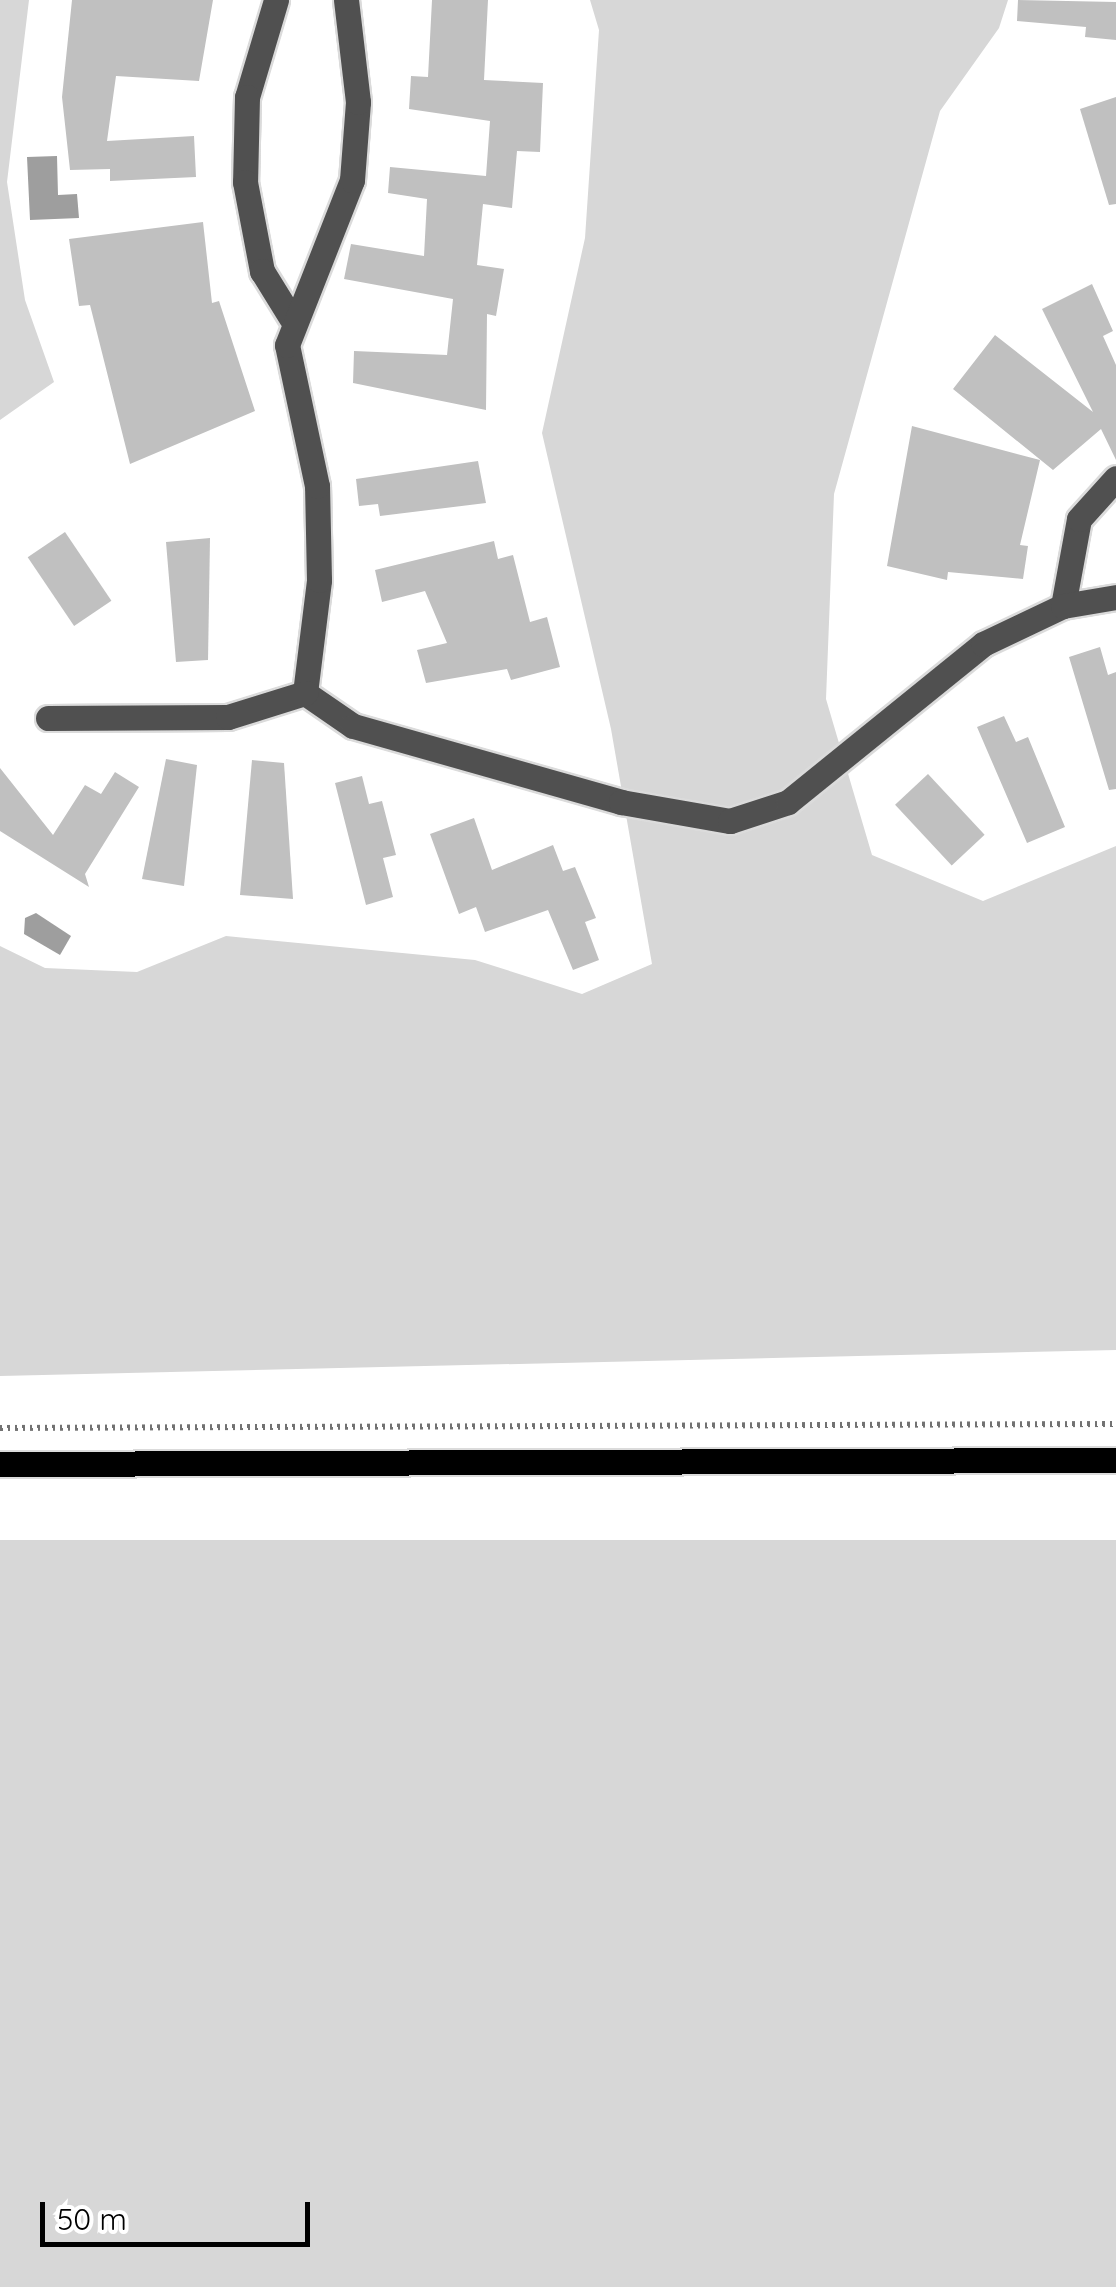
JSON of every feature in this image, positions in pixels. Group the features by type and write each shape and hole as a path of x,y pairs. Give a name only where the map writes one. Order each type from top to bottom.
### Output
{"main road":[{"path":"0,1464 1116,1460"}],"street":[{"path":"276,0 247,97 245,182 262,270 291,318"},
{"path":"305,693 320,580 317,486 287,346 291,318 332,244 352,180 358,102 346,0"},
{"path":"1063,606 1080,520 1116,478"},
{"path":"305,693 353,726 620,802 730,822 788,802 983,644 1063,606 1116,597"},
{"path":"48,718 228,717 305,693"}],"path":[{"path":"0,1428 1116,1424"}],"shaded area":[{"path":"0,0 29,0 7,182 25,300 54,382 0,420"},
{"path":"590,0 1008,0 999,28 940,111 834,494 826,699 872,855 983,901 1116,846 1116,1350 0,1376 0,946 45,968 137,972 226,936 475,960 582,994 652,964 611,729 542,433 585,238 599,30"},
{"path":"57,156 58,195 77,194 79,218 30,220 27,157"},
{"path":"36,913 71,936 60,955 24,934 25,918"},
{"path":"0,1540 1116,1540 1116,2287 0,2287"}],"building":[{"path":"72,0 213,0 199,81 116,76 107,141 194,136 196,177 110,181 110,169 70,170 62,97"},
{"path":"432,0 488,0 484,80 543,83 540,152 517,151 512,208 483,204 477,265 504,269 496,316 487,314 486,410 353,383 354,351 447,355 453,299 344,279 351,244 424,256 427,199 388,193 390,167 486,176 490,121 409,109 411,76 428,77"},
{"path":"1018,0 1116,2 1116,40 1085,37 1086,27 1017,21"},
{"path":"1116,97 1116,204 1109,205 1080,109"},
{"path":"203,222 212,303 219,301 255,411 130,464 90,305 79,306 69,239"},
{"path":"1092,284 1113,331 1103,336 1116,365 1116,460 1101,429 1053,470 953,389 995,335 1093,412 1042,309"},
{"path":"912,426 1040,460 1020,545 1028,546 1023,579 948,572 947,580 887,566"},
{"path":"478,461 486,503 380,516 378,504 359,506 356,479"},
{"path":"65,532 111,601 74,626 28,557"},
{"path":"210,538 208,660 176,662 166,542"},
{"path":"494,541 498,559 513,555 530,622 547,617 560,667 511,680 507,669 426,683 417,650 447,643 425,591 382,602 375,570"},
{"path":"1100,647 1108,675 1116,672 1116,789 1109,790 1069,657"},
{"path":"1004,716 1016,742 1028,737 1065,827 1027,843 977,727"},
{"path":"166,759 197,765 184,886 142,879"},
{"path":"252,760 284,763 293,899 240,895"},
{"path":"0,768 53,835 85,785 101,794 115,772 139,787 85,874 89,887 0,831"},
{"path":"928,774 985,835 952,865 895,805"},
{"path":"362,776 369,804 382,801 396,855 383,858 393,897 366,905 335,783"},
{"path":"474,818 492,870 553,845 563,871 575,867 596,918 585,922 599,960 573,970 548,910 485,932 476,907 459,914 430,834"}]}
